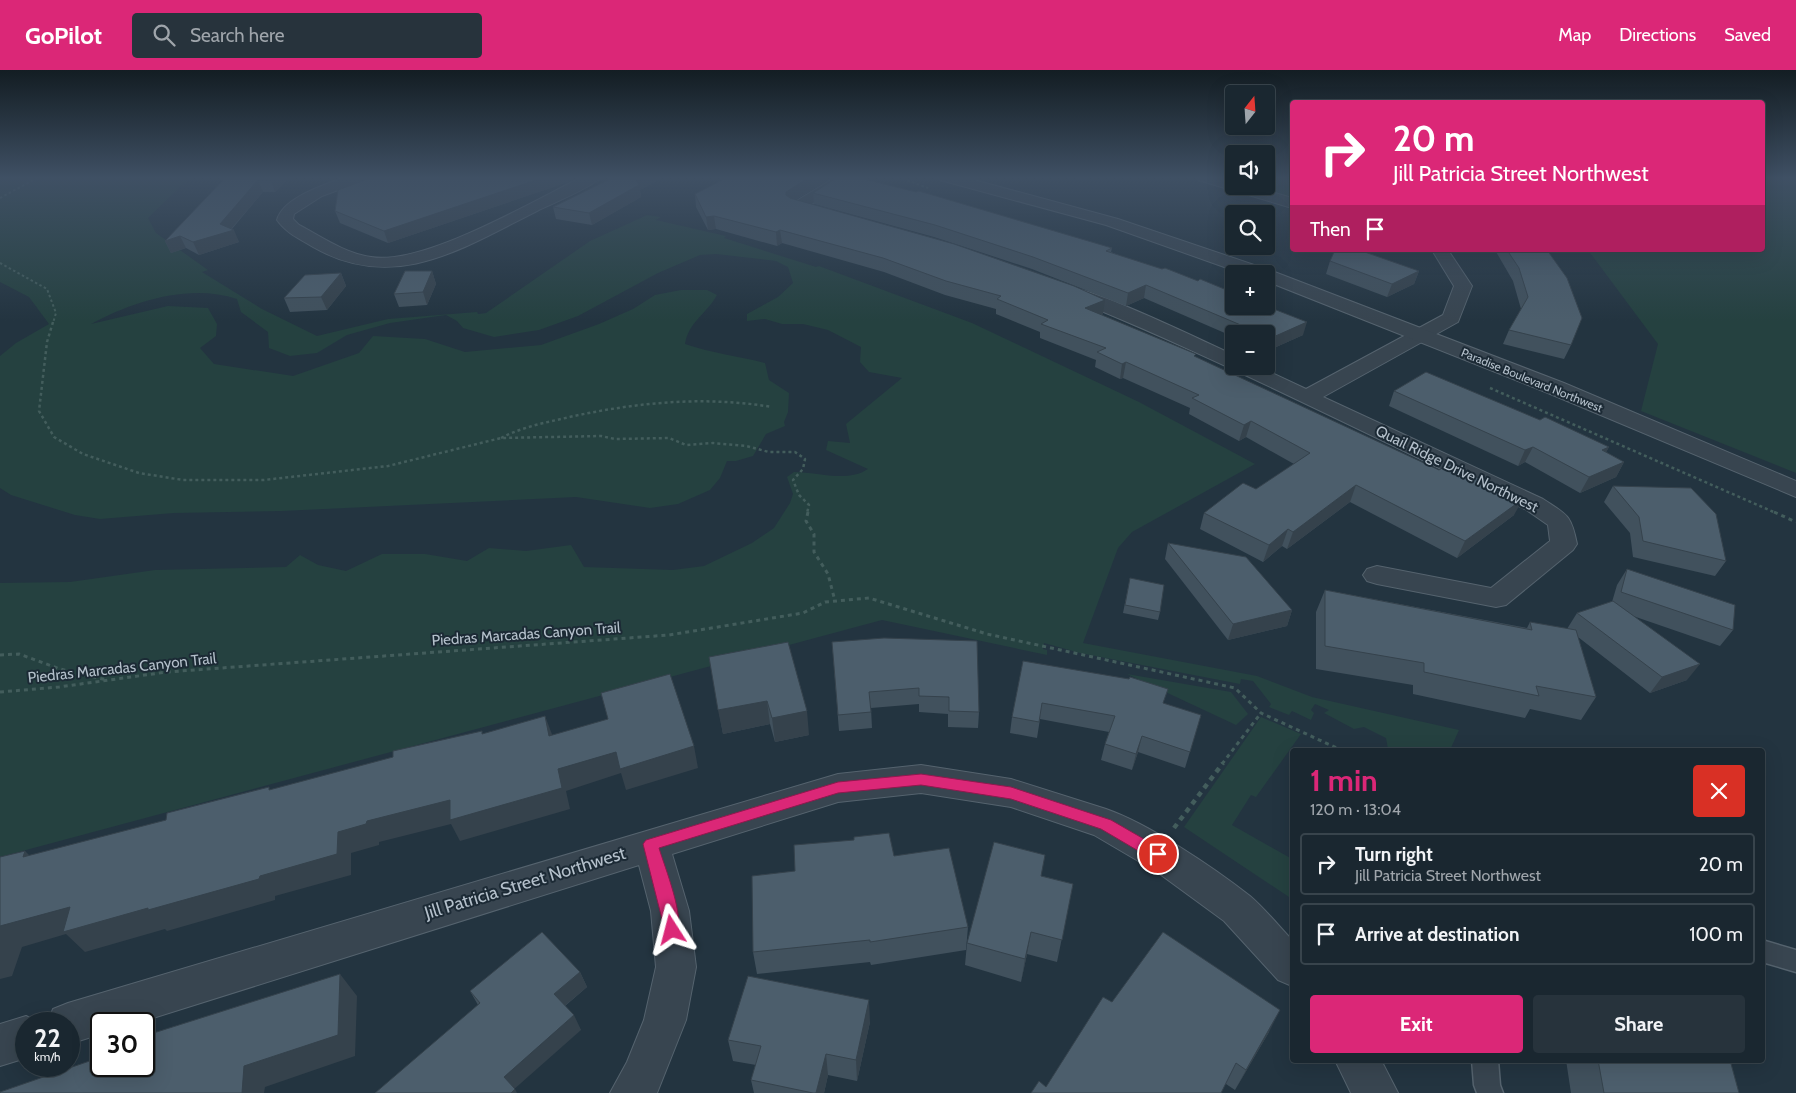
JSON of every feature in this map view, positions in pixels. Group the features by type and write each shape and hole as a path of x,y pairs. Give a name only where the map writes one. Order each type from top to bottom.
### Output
{"street":[{"path":"290,225 354,259 374,263 401,261 434,254 496,225"},
{"path":"1120,225 1236,265"},
{"path":"1307,397 1451,318 1463,286 1441,252"},
{"name":"Paradise Boulevard Northwest","path":"1275,278 1423,335 1796,490"},
{"path":"1057,286 1129,315 1225,359"},
{"name":"Quail Ridge Drive Northwest","path":"1259,375 1534,504 1560,522 1564,544 1496,598 1378,575"},
{"name":"Jill Patricia Street Northwest","path":"80,1020 838,788 921,779 1011,793 1106,824 1158,854 1237,910 1290,961"},
{"path":"632,1093 642,1077 665,1020 676,967 670,911 651,844"},
{"path":"0,1045 15,1040"},
{"path":"1358,1063 1376,1093"}],"lane":[{"path":"1765,952 1796,961"},
{"path":"1485,1063 1487,1085 1490,1093"}],"path":[{"path":"0,263 47,289 56,313 47,342 39,411 54,437 83,454 139,473 183,480 264,480 338,473 388,466 501,438 521,428 652,402 728,399 772,407"},
{"path":"1487,386 1796,522"},
{"path":"501,438 601,436 615,438 669,438 686,445 713,442 746,446 769,452 795,452 805,459 804,468 793,480 799,495 809,505 806,521 814,534 814,552 828,574 835,601"},
{"name":"Piedras Marcadas Canyon Trail","path":"0,692 167,672 669,635 803,613 825,602 869,598 987,634 1235,688 1261,713 1337,748"},
{"path":"0,655 19,654 60,669 110,680"},
{"path":"1158,854 1178,822 1261,713"}],"green space":[{"path":"0,225 152,225 156,233 208,270 202,272 262,309 317,336 388,319 477,312 478,314 486,313 590,241 626,225 677,225 726,236 724,238 816,267 819,266 972,323 1139,402 1255,464 1132,532 1118,548 1083,643 1257,676 1312,697 1459,730 1451,748 1388,748 1386,738 1364,727 1354,729 1324,713 1329,710 1315,704 1311,710 1314,713 1311,720 1292,711 1289,715 1269,707 1271,704 1253,681 1241,679 1240,684 1080,653 1044,643 1043,649 1047,650 1047,655 882,620 0,857 0,583 70,582 155,570 286,567 300,555 318,565 346,571 382,554 425,554 467,561 489,548 526,551 571,545 584,567 673,570 704,566 752,543 774,528 790,503 793,494 787,477 794,472 842,476 860,473 868,469 826,450 828,441 850,443 846,424 902,378 869,372 860,362 861,347 828,330 803,324 782,324 765,319 747,321 747,314 778,297 793,283 788,267 776,261 716,254 700,255 658,273 578,316 539,330 494,337 463,328 457,321 446,315 390,323 347,335 317,353 290,356 269,348 268,332 241,312 237,299 200,293 162,297 125,308 91,324 168,306 208,308 217,324 216,336 200,348 214,364 293,376 359,353 373,336 425,339 465,352 541,345 599,324 633,309 655,295 681,290 707,290 717,295 690,329 685,344 765,363 769,380 789,393 788,412 784,422 785,426 766,434 753,456 736,461 727,461 720,478 710,490 678,504 650,508 576,497 282,511 174,513 100,519 75,515 11,495 0,488 0,356 16,343 49,324 29,297 0,282"},
{"path":"1765,225 1796,225 1796,473 1641,411 1658,344 1589,252 1765,252"},
{"path":"1127,674 1231,692 1248,714 1236,725"},
{"path":"1261,717 1301,734 1256,797 1251,795 1232,825 1290,858 1290,898 1184,827"}],"building":[{"path":"180,225 222,225 234,230 193,242 180,236 165,241"},
{"path":"369,225 403,225 384,231"},
{"path":"748,225 885,225 954,244 1074,286 1105,300 1085,308 1196,354 1194,356 1225,370 1225,375 1235,375 1439,470 1449,464 1523,499 1465,541 1356,485 1293,532 1288,529 1269,545 1204,513 1243,483 1256,489 1310,453 1251,421 1244,425 1192,398 1199,395 1126,362 1122,364 1097,352 1106,348 1041,324 1048,320 997,299 1001,296 946,281 883,258 780,230 776,232"},
{"path":"934,225 1033,225 1112,248 1106,251 1162,269 1165,268 1198,281 1200,279 1225,289 1225,315 1275,315 1275,310 1307,322 1275,336 1275,325 1241,325 1146,285 1128,293 1033,257"},
{"path":"1334,252 1365,252 1419,271 1392,284 1330,261"},
{"path":"1508,252 1548,252 1567,278 1582,318 1571,345 1509,330 1528,297 1519,268"},
{"path":"405,271 432,271 423,292 394,294"},
{"path":"341,273 321,297 284,298 305,275"},
{"path":"1426,372 1540,420 1545,417 1609,447 1602,450 1624,462 1589,477 1533,447 1525,450 1394,391"},
{"path":"1613,486 1691,488 1716,514 1726,561 1643,541 1639,517"},
{"path":"1168,543 1246,557 1292,610 1233,624"},
{"path":"1627,569 1735,605 1733,630 1621,592"},
{"path":"1130,578 1164,585 1160,612 1125,605"},
{"path":"1325,590 1532,630 1530,622 1576,630 1596,697 1536,686 1539,696 1424,672 1424,663 1325,646"},
{"path":"1613,601 1700,664 1662,677 1577,613"},
{"path":"884,638 977,641 979,712 949,711 949,697 919,696 919,688 869,692 871,712 838,715 832,642"},
{"path":"788,642 807,711 772,718 767,701 718,710 709,657"},
{"path":"1023,661 1129,679 1130,677 1168,689 1163,703 1201,715 1190,752 1142,736 1136,754 1105,744 1115,716 1042,703 1039,722 1012,717"},
{"path":"670,674 694,746 620,769 616,752 558,769 562,788 450,820 450,800 367,821 366,824 338,832 337,854 260,876 259,879 148,910 148,908 63,932 70,907 0,926 0,857 25,851 23,857 166,820 167,813 269,787 269,790 393,757 393,751 482,731 482,734 545,716 549,736 608,719 601,693"},
{"path":"889,833 894,856 949,848 968,927 870,942 870,940 753,952 752,876 795,871 794,845 854,840 854,837"},
{"path":"994,842 1045,855 1041,876 1073,884 1062,940 1031,932 1025,959 967,943"},
{"path":"542,932 580,972 554,994 574,1015 504,1077 515,1089 511,1093 375,1093 480,1003 470,991"},
{"path":"1163,932 1280,1010 1246,1070 1236,1063 1221,1093 1031,1093 1039,1081 1046,1087 1103,997 1112,1002"},
{"path":"340,974 338,1035 244,1066 242,1093 0,1093 43,1077 80,1077 80,1064 90,1061 90,1077 155,1077 155,1033"},
{"path":"748,976 869,1000 856,1060 826,1054 816,1093 751,1080 761,1046 728,1040"},
{"path":"1599,1063 1731,1063 1739,1093 1604,1093"}],"route":[{"path":"672,930 670,911 651,844 838,788 921,779 1011,793 1106,824 1158,854"}]}
